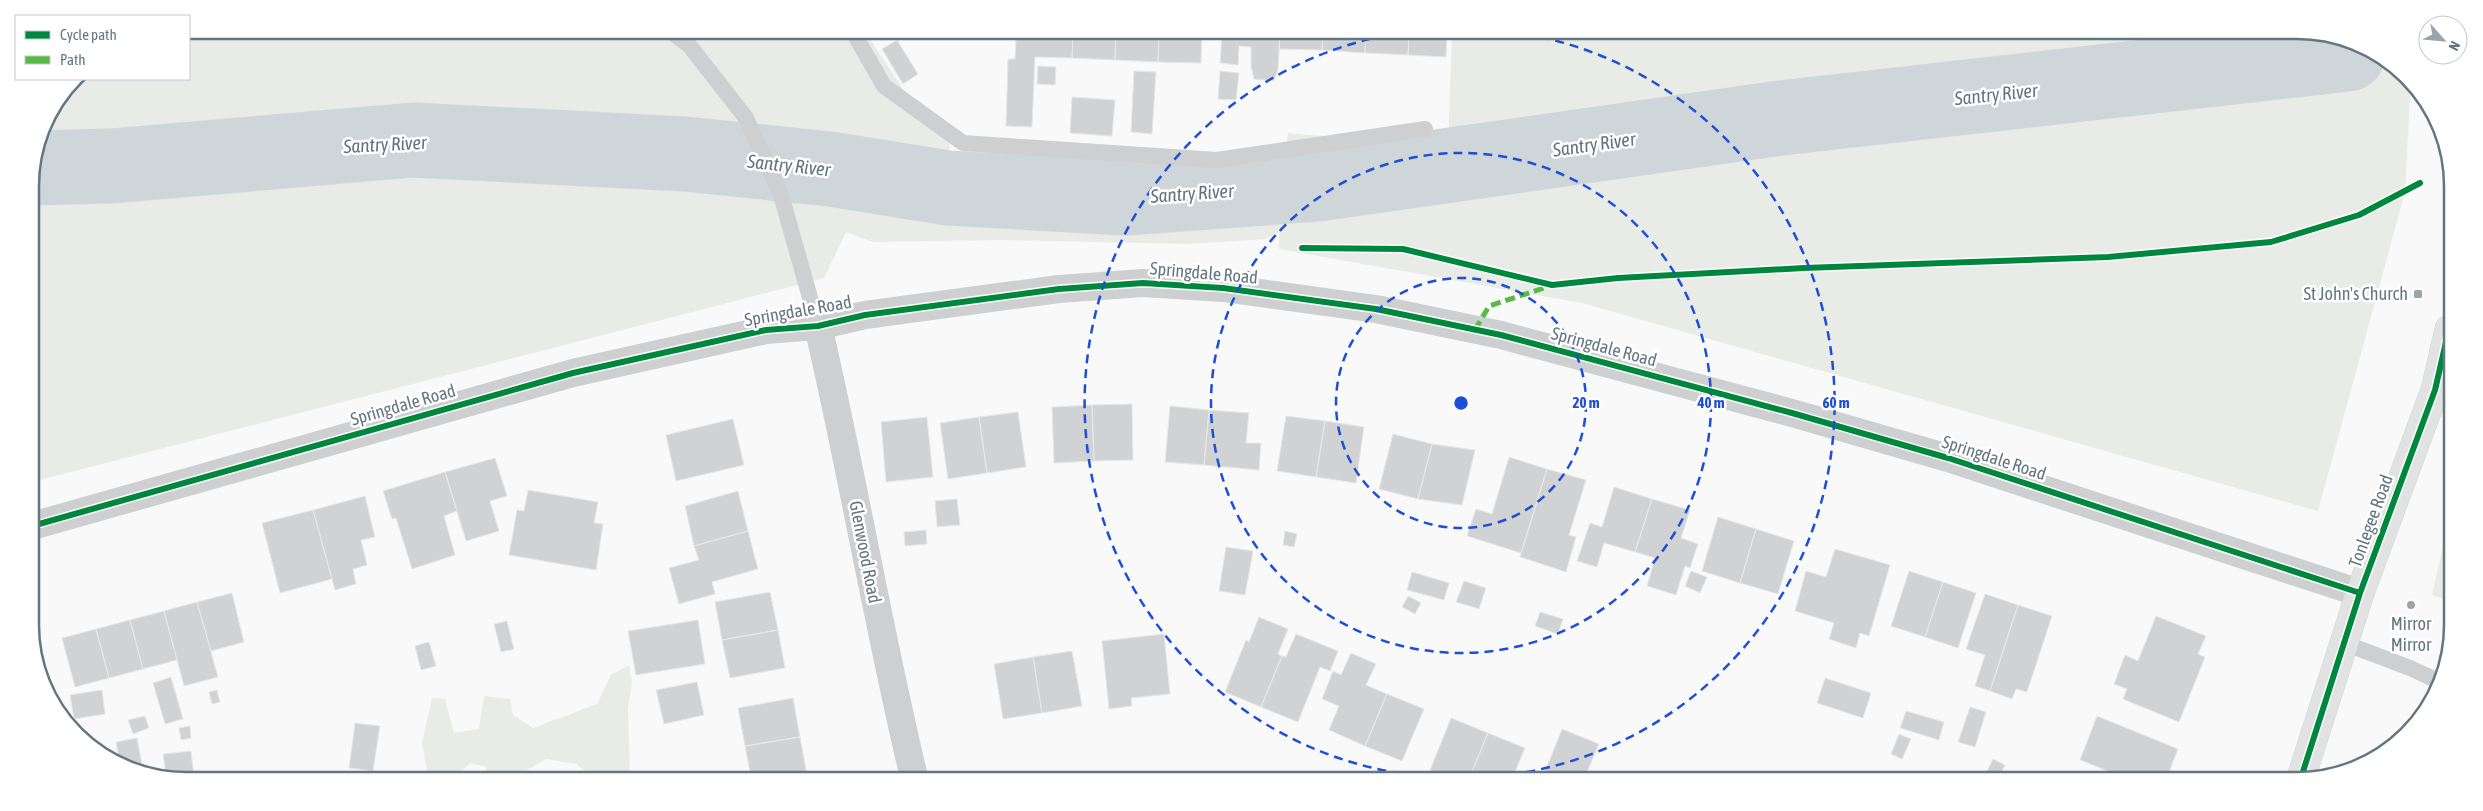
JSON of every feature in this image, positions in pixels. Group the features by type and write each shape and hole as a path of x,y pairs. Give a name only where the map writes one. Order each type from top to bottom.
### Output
{"main road":[{"name":"Tonlegee Road","path":"2303,772 2360,593 2435,390 2444,351"}],"street":[{"name":"Springdale Road","path":"39,524 573,372 766,330 818,326 865,315 1059,289 1143,283 1223,288 1376,308 1501,336 1801,416 1948,458 2360,593"},
{"name":"Glenwood Road","path":"818,326 897,708 913,772"}],"lane":[{"path":"681,39 689,45 746,118 781,195 818,326"},
{"path":"857,39 884,86 963,143 1217,160 1425,129"},
{"path":"2344,643 2434,679"}],"shaded area":[{"path":"190,39 870,39 909,98 950,140 948,159 1178,171 1284,168 1288,133 1448,148 1452,39 2317,40 2354,50 2371,58 2387,69 2410,92 2405,192 2318,511 1582,303 1279,249 1279,232 1266,239 1188,244 1001,240 873,242 846,232 824,278 39,480 39,176 44,147 50,129 63,104 84,80 190,80"},
{"path":"2444,542 2444,599 2432,595"},
{"path":"629,665 632,683 628,708 630,772 586,772 576,764 546,759 524,772 486,772 486,767 470,763 460,772 427,772 422,743 432,698 445,699 454,733 479,729 484,696 510,699 513,715 533,728 597,704 611,675"}],"building":[{"path":"1016,39 1073,39 1072,58 1035,57 1032,127 1006,126 1008,59 1015,59"},
{"path":"1073,39 1116,39 1115,60 1072,58"},
{"path":"1116,39 1159,39 1158,62 1115,60"},
{"path":"1159,39 1202,39 1201,63 1158,62"},
{"path":"1222,39 1280,39 1278,70 1274,81 1254,79 1251,66 1251,47 1239,46 1238,65 1220,63"},
{"path":"1280,39 1323,39 1322,50 1279,49"},
{"path":"1323,39 1366,39 1365,53 1322,50"},
{"path":"1366,39 1409,39 1408,55 1365,53"},
{"path":"1409,39 1447,39 1446,57 1408,55"},
{"path":"897,40 918,74 903,84 882,49"},
{"path":"1038,66 1056,67 1055,85 1037,84"},
{"path":"1134,71 1156,72 1152,134 1131,132"},
{"path":"1220,71 1239,73 1236,100 1218,99"},
{"path":"1072,97 1115,100 1112,136 1070,133"},
{"path":"1132,404 1133,460 1094,461 1092,405"},
{"path":"1092,405 1094,461 1054,463 1052,407"},
{"path":"1170,406 1209,410 1204,465 1165,462"},
{"path":"1209,410 1249,413 1246,443 1261,443 1259,470 1204,465"},
{"path":"1018,412 1026,467 987,473 979,417"},
{"path":"1286,416 1325,421 1316,477 1277,471"},
{"path":"927,417 933,477 886,482 881,422"},
{"path":"979,417 987,473 948,479 940,423"},
{"path":"733,419 744,465 676,481 666,435"},
{"path":"1325,421 1364,427 1356,483 1316,477"},
{"path":"1393,434 1432,444 1418,499 1379,489"},
{"path":"1432,444 1475,450 1462,505 1418,499"},
{"path":"1509,457 1547,469 1521,553 1467,536 1476,509 1492,514"},
{"path":"495,458 507,496 490,501 499,531 466,541 445,472"},
{"path":"1547,469 1586,480 1569,535 1576,537 1566,572 1520,557"},
{"path":"445,472 457,511 444,516 455,555 412,569 396,518 392,519 383,491"},
{"path":"1614,487 1652,499 1635,552 1604,543 1597,567 1577,561 1590,523 1602,527"},
{"path":"528,490 598,502 594,523 603,524 596,570 509,555 517,510 524,511"},
{"path":"738,491 748,531 694,546 685,506"},
{"path":"365,496 375,537 361,540 367,565 353,569 356,584 335,590 313,510"},
{"path":"957,499 960,525 937,527 935,501"},
{"path":"1652,499 1690,510 1681,538 1698,544 1690,568 1685,566 1676,595 1647,586 1655,558 1635,552"},
{"path":"313,510 332,579 280,593 262,523"},
{"path":"1718,517 1756,529 1740,583 1702,571"},
{"path":"1756,529 1794,541 1778,594 1740,583"},
{"path":"926,530 927,544 905,546 904,532"},
{"path":"748,531 758,569 712,582 715,594 679,604 669,568 699,560 694,546"},
{"path":"1285,531 1297,534 1294,547 1283,545"},
{"path":"1226,547 1253,551 1245,595 1219,591"},
{"path":"1835,549 1890,565 1869,636 1860,633 1856,648 1829,639 1834,623 1795,611 1806,571 1826,577"},
{"path":"1691,571 1707,577 1700,593 1685,586"},
{"path":"1909,571 1943,582 1925,637 1891,626"},
{"path":"1412,572 1449,583 1444,600 1407,590"},
{"path":"1464,581 1486,588 1479,609 1456,602"},
{"path":"1943,582 1976,593 1958,648 1925,637"},
{"path":"770,592 778,630 722,640 715,602"},
{"path":"232,593 244,642 211,651 197,602"},
{"path":"1985,594 2018,605 1990,691 1975,686 1985,655 1966,649"},
{"path":"1408,596 1421,603 1415,614 1402,607"},
{"path":"197,602 218,677 184,686 164,611"},
{"path":"2018,605 2052,616 2027,692 2016,689 2012,699 1990,691"},
{"path":"164,611 177,660 143,669 130,620"},
{"path":"1540,612 1563,619 1558,634 1535,626"},
{"path":"2156,616 2206,636 2198,654 2205,657 2179,722 2123,699 2127,689 2114,684 2125,655 2138,661"},
{"path":"1259,617 1288,629 1278,654 1282,656 1261,707 1225,692 1246,640 1249,642"},
{"path":"130,620 143,669 109,678 96,629"},
{"path":"698,620 705,664 636,675 628,631"},
{"path":"507,621 514,649 501,652 494,624"},
{"path":"96,629 109,678 75,687 62,638"},
{"path":"778,630 785,668 730,678 722,640"},
{"path":"1164,634 1170,694 1131,698 1132,706 1109,709 1102,641"},
{"path":"1296,634 1338,651 1330,671 1320,667 1298,722 1261,707 1282,656 1286,657"},
{"path":"429,642 436,666 421,670 415,646"},
{"path":"1072,651 1082,706 1042,713 1033,657"},
{"path":"1351,653 1376,664 1366,685 1387,694 1365,746 1329,730 1339,706 1322,699 1333,671 1341,675"},
{"path":"1033,657 1042,713 1003,719 994,664"},
{"path":"171,677 183,719 165,724 153,683"},
{"path":"1825,678 1871,693 1863,718 1817,703"},
{"path":"697,682 704,715 664,724 656,690"},
{"path":"102,690 105,714 74,719 70,695"},
{"path":"217,690 220,702 212,704 209,692"},
{"path":"1387,694 1424,709 1402,761 1365,746"},
{"path":"793,698 800,737 745,746 738,708"},
{"path":"1970,707 1986,712 1975,747 1958,742"},
{"path":"1906,711 1944,722 1939,740 1900,728"},
{"path":"145,716 149,728 133,734 128,720"},
{"path":"2097,716 2178,749 2169,772 2110,772 2080,760"},
{"path":"1451,718 1488,733 1472,772 1435,772 1430,770"},
{"path":"355,723 380,726 373,771 349,768"},
{"path":"190,726 191,738 181,740 179,728"},
{"path":"1562,729 1599,744 1587,772 1545,772"},
{"path":"1488,733 1525,748 1515,772 1472,772"},
{"path":"1899,734 1911,739 1902,759 1891,754"},
{"path":"800,737 806,772 750,772 745,746"},
{"path":"137,738 142,765 118,756 116,742"},
{"path":"191,751 194,772 165,771 163,754"},
{"path":"1993,759 2005,765 2002,772 1986,772"}],"waterway":[{"name":"Santry River","path":"40,168 111,166 413,140 685,154 830,169 948,188 1126,198 1317,184 1781,118 2348,54"}],"marked path":[{"path":"1475,330 1489,306 1550,286"}],"cycle path":[{"path":"1302,248 1403,249 1552,285 1618,278 1804,268 2108,257 2271,242 2359,215 2420,183"},
{"path":"39,524 573,373 766,330 818,326 865,315 1059,289 1143,283 1223,288 1376,309 1501,335 1792,413 1948,458 2360,593"},
{"path":"2303,772 2360,593 2435,390 2444,351"}],"place":[{"name":"St John's Church","path":"2418,294"},
{"name":"Mirror Mirror","path":"2411,605"}]}
